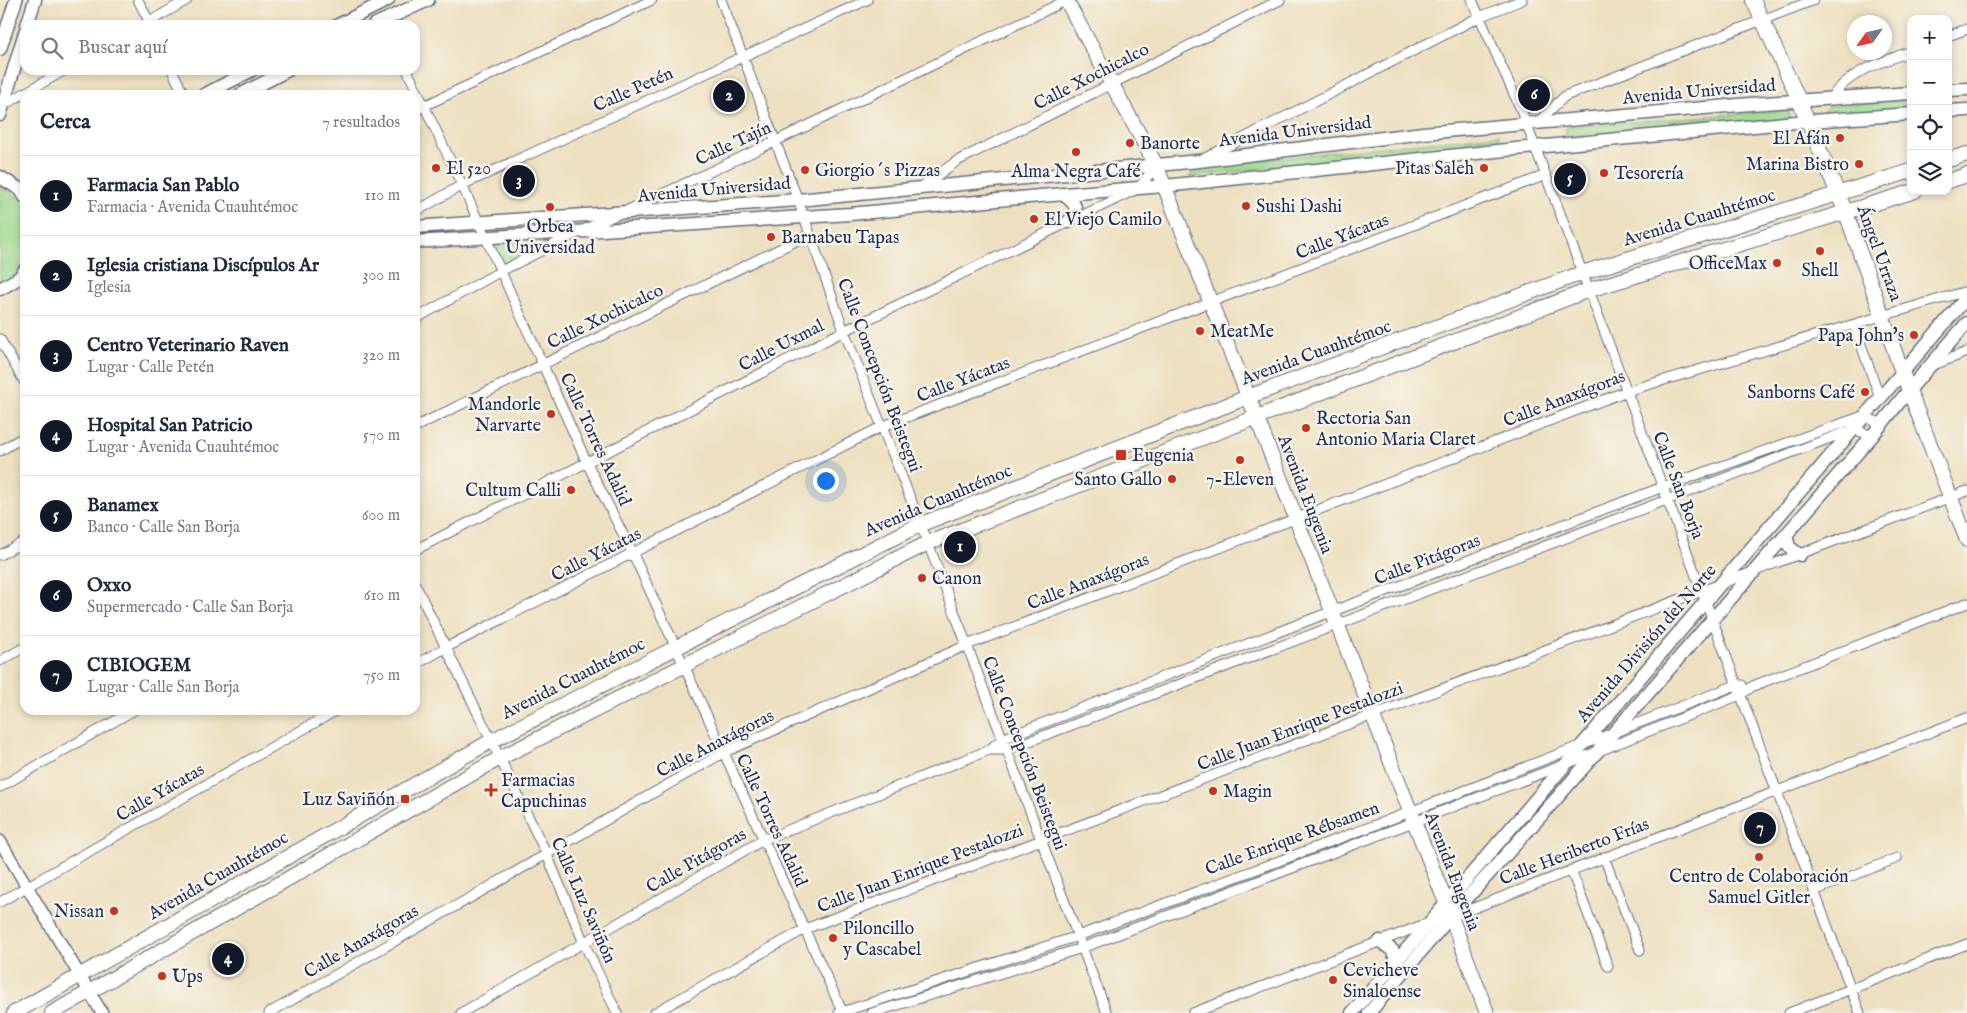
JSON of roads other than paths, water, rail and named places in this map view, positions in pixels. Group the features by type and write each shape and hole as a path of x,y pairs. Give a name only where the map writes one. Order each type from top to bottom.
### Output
{"main road":[{"path":"0,50 16,0"},
{"path":"29,20 35,0"},
{"path":"388,20 428,0"},
{"name":"Avenida Eugenia","path":"1066,0 1156,165 1296,518 1487,1013"},
{"path":"1753,0 1799,100"},
{"path":"347,20 381,1"},
{"path":"1,109 20,48"},
{"path":"214,90 242,75"},
{"path":"250,90 278,75"},
{"path":"1952,90 1967,89"},
{"name":"Avenida Universidad","path":"420,227 798,200 1199,161 1423,133 1799,100 1907,93"},
{"name":"Ángel Urraza","path":"1799,100 1846,213 1902,372 1967,540"},
{"path":"1952,112 1967,110"},
{"name":"Avenida Universidad","path":"420,242 803,217 1164,186 1535,147 1808,121 1907,114"},
{"path":"1952,159 1967,154"},
{"name":"Avenida Cuauhtémoc","path":"14,1013 491,741 919,525 1248,397 1582,272 1907,172"},
{"path":"1952,180 1967,175"},
{"path":"0,177 20,189"},
{"path":"1063,194 1073,202 1076,208 1074,216 1068,222"},
{"name":"Avenida Cuauhtémoc","path":"52,1013 500,758 928,543 1588,290 1907,194"},
{"path":"0,289 20,276"},
{"name":"Avenida División del Norte","path":"1352,1013 1566,764 1704,596 1720,584 1967,297"},
{"name":"Avenida División del Norte","path":"1369,1013 1451,916 1872,436 1967,323"},
{"path":"1786,534 1789,547 1800,554"},
{"path":"1380,941 1392,950 1397,960"}],"street":[{"path":"138,0 146,20"},
{"path":"155,20 188,0"},
{"path":"420,108 652,0"},
{"name":"Calle Concepción Beistegui","path":"721,0 798,200 844,331 919,525 928,543 1107,1013"},
{"name":"Calle Petén","path":"420,209 462,185 866,0"},
{"name":"Calle Tajín","path":"420,316 501,270 578,232 776,141 1066,0"},
{"name":"Calle Xochicalco","path":"920,187 957,161 1280,0"},
{"name":"Calle San Borja","path":"1472,0 1532,123 1535,147 1860,1013"},
{"path":"1199,161 1479,17 1522,0"},
{"path":"1532,123 1565,96 1814,0"},
{"path":"381,1 382,20"},
{"path":"1952,34 1967,28"},
{"path":"1831,98 1838,87 1848,78 1907,53"},
{"path":"32,90 57,75"},
{"path":"174,75 182,90"},
{"name":"Calle Torres Adalid","path":"409,75 413,90"},
{"path":"1,109 20,97"},
{"name":"Calle Torres Adalid","path":"420,110 462,185 587,463 684,664 841,1012"},
{"name":"Calle Uxmal","path":"420,547 844,331 1139,188 1156,165"},
{"name":"Calle Yácatas","path":"420,662 881,427 1546,175"},
{"name":"Calle Xochicalco","path":"420,425 810,234"},
{"name":"Calle Anaxágoras","path":"269,1013 723,753 967,645 1627,391 1967,291"},
{"path":"1854,325 1880,398"},
{"path":"0,338 20,374"},
{"path":"1931,366 1967,352"},
{"path":"1863,416 1882,424"},
{"name":"Calle Pitágoras","path":"989,750 1006,750 1309,634 1334,618 1498,549 1663,487 1863,416"},
{"path":"1854,429 1872,436"},
{"name":"Calle Pitágoras","path":"461,1013 763,840 989,750 1002,739 1304,622 1334,618 1502,561 1854,429"},
{"path":"0,451 20,439"},
{"path":"1720,584 1967,491"},
{"path":"0,555 20,544"},
{"path":"1498,549 1502,561"},
{"name":"Calle Luz Saviñón","path":"420,595 546,855 617,1013"},
{"name":"Calle Juan Enrique Pestalozzi","path":"654,1013 805,929 1373,716 1704,596"},
{"name":"Calle Enrique Rébsamen","path":"841,1012 1078,936 1240,875 1566,764 1740,694 1753,686 1967,604"},
{"path":"1304,622 1309,634"},
{"path":"0,661 20,650"},
{"path":"1163,677 1167,688"},
{"name":"Calle Enrique Rébsamen","path":"872,1013 1082,948 1243,886 1581,746 1736,685 1753,686"},
{"path":"0,787 125,715"},
{"name":"Calle Yácatas","path":"0,902 328,715"},
{"name":"Calle Heriberto Frías","path":"1193,1013 1967,718"},
{"path":"0,841 102,1013"},
{"path":"1604,857 1640,950"},
{"path":"1814,891 1897,858"},
{"path":"1571,870 1608,966"},
{"path":"1240,875 1243,886"},
{"path":"1789,1013 1967,944"},
{"path":"1029,951 1033,963"},
{"path":"960,973 964,985"}],"place":[{"name":"Oxxo","path":"1534,95"},
{"name":"Iglesia cristiana Discípulos Ar","path":"729,96"},
{"name":"El Afán","path":"1840,138"},
{"name":"Banorte","path":"1130,143"},
{"name":"Alma Negra Café","path":"1076,152"},
{"name":"Marina Bistro","path":"1859,164"},
{"name":"El 520","path":"436,168"},
{"name":"Pitas Saleh","path":"1484,168"},
{"name":"Giorgio´s Pizzas","path":"805,170"},
{"name":"Tesorería","path":"1604,173"},
{"name":"Banamex","path":"1570,179"},
{"name":"Centro Veterinario Raven","path":"519,181"},
{"name":"Sushi Dashi","path":"1246,206"},
{"name":"Orbea Universidad","path":"550,207"},
{"name":"El Viejo Camilo","path":"1034,219"},
{"name":"Barnabeu Tapas","path":"771,237"},
{"name":"Shell","path":"1820,251"},
{"name":"OfficeMax","path":"1777,263"},
{"name":"MeatMe","path":"1200,331"},
{"name":"Papa John's","path":"1914,335"},
{"name":"Sanborns Café","path":"1865,392"},
{"name":"Mandorle Narvarte","path":"551,414"},
{"name":"Rectoria San Antonio Maria Claret","path":"1306,428"},
{"name":"Eugenia","path":"1121,455"},
{"name":"7-Eleven","path":"1240,460"},
{"name":"Santo Gallo","path":"1172,479"},
{"name":"Cultum Calli","path":"571,490"},
{"name":"Farmacia San Pablo","path":"960,547"},
{"name":"Canon","path":"922,578"},
{"name":"Farmacias Capuchinas","path":"491,790"},
{"name":"Magin","path":"1213,791"},
{"name":"Luz Saviñón","path":"405,799"},
{"name":"CIBIOGEM","path":"1760,828"},
{"name":"Centro de Colaboración Samuel Gitler","path":"1759,857"},
{"name":"Nissan","path":"114,911"},
{"name":"Piloncillo y Cascabel","path":"833,938"},
{"name":"Hospital San Patricio","path":"228,959"},
{"name":"Ups","path":"162,976"},
{"name":"Cevicheve Sinaloense","path":"1333,980"}]}
